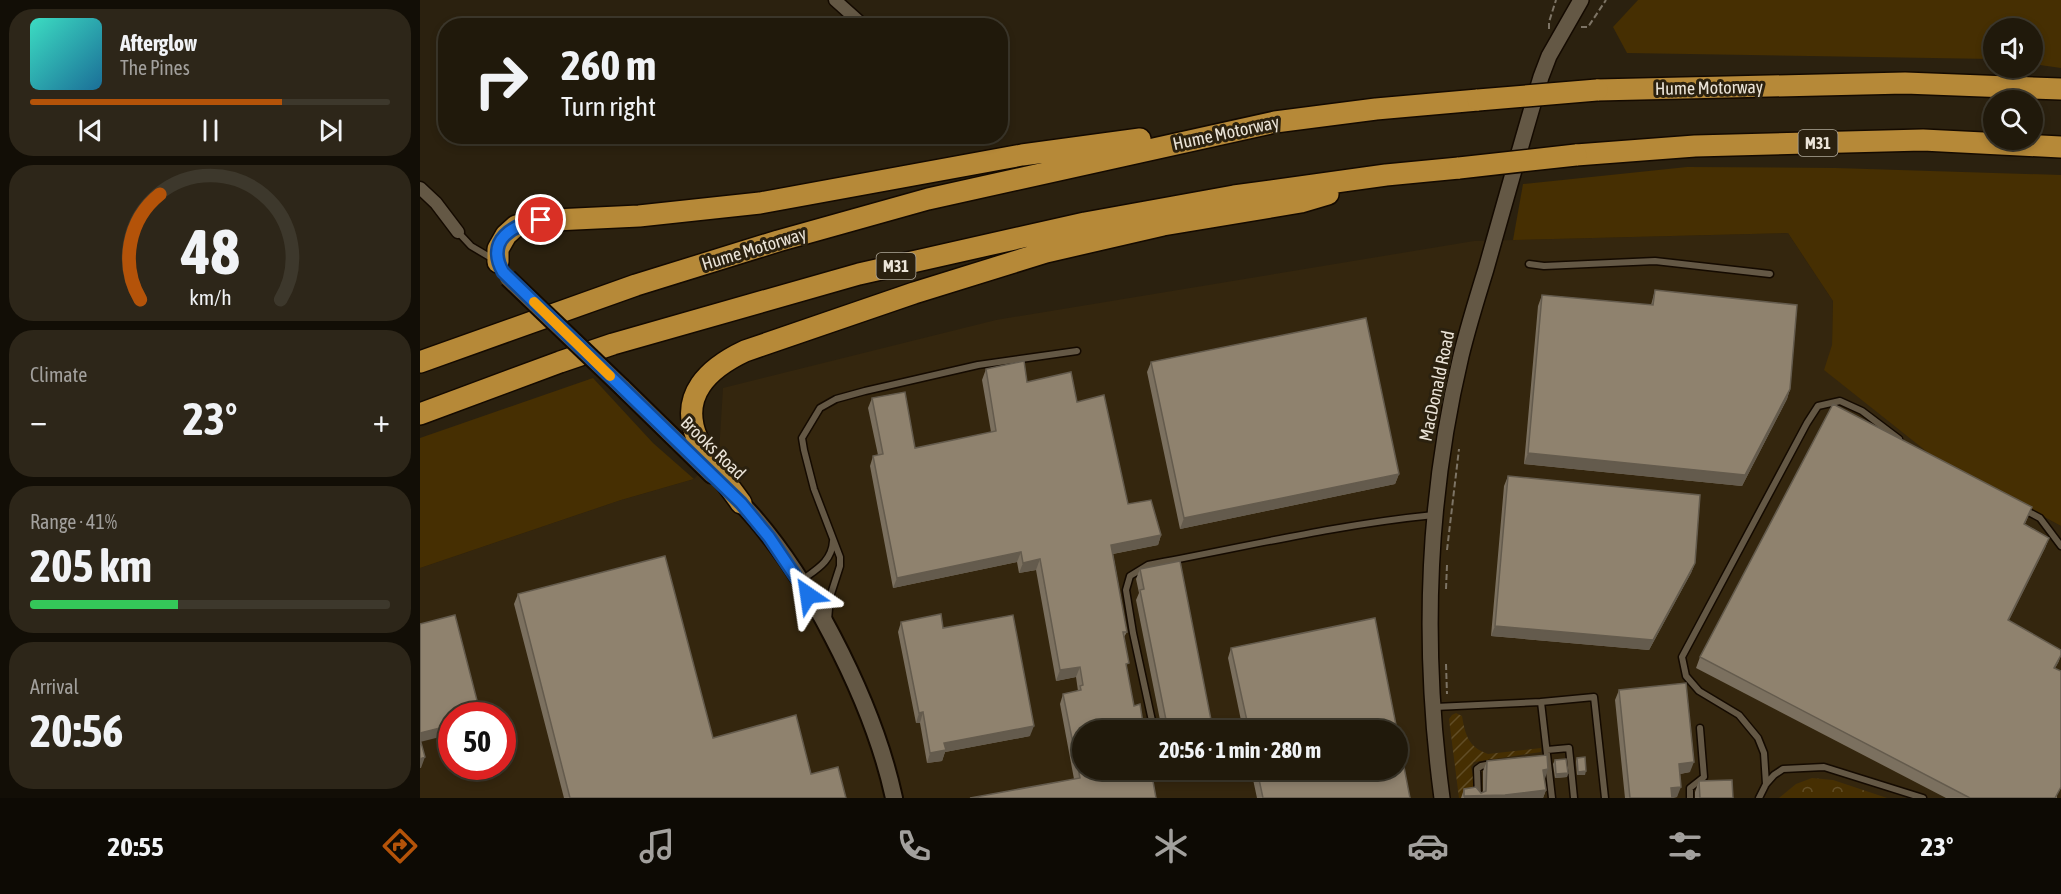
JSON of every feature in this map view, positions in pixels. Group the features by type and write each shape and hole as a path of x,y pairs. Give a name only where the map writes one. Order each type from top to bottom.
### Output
{"highway":[{"name":"Hume Motorway","path":"420,362 636,285 778,241 928,199 1275,122 1376,109 1597,90 1905,83 2061,89"},
{"path":"503,270 498,249 506,235 516,226 533,221 639,216 760,203 1022,154 1275,122"},
{"name":"M31","path":"420,414 613,344 859,274 1085,223 1234,196 1386,175 1576,155 1695,146 1923,140 2061,147"},
{"path":"741,503 700,445 694,432 692,412 702,381 713,369 735,356 914,293 1046,252 1163,225 1301,202 1386,175"}],"main road":[{"name":"Brooks Road","path":"503,270 741,503 769,537 800,581 829,632 859,694 894,798"}],"street":[{"path":"835,0 855,18"},
{"name":"MacDonald Road","path":"1442,798 1439,707 1428,619 1435,515 1445,437 1461,355 1541,77 1549,56 1581,0"},
{"name":"Brooks Road","path":"420,188 436,203 458,232"}],"lane":[{"name":"Brooks Road","path":"458,232 471,246 503,270"},
{"path":"1529,264 1544,266 1655,261 1770,274"},
{"path":"829,632 830,597 840,561 814,489 802,438 820,408 855,393 967,368 1077,351"},
{"path":"1766,784 1764,753 1758,738 1739,715 1699,691 1686,676 1682,657 1818,406 1840,401 1862,411 1890,434 1910,445"},
{"path":"2020,507 2040,518 2061,546"},
{"path":"1152,720 1126,590 1130,576 1141,568 1354,526 1399,518 1435,515"},
{"path":"800,581 830,556 831,534"},
{"path":"1439,707 1594,697 1605,798"},
{"path":"1541,702 1552,798"},
{"path":"1690,798 1690,789 1704,777 1700,728"},
{"path":"1546,750 1569,748 1574,798"},
{"path":"1536,759 1547,758"},
{"path":"1478,798 1477,769 1480,766 1503,763"},
{"path":"1760,798 1766,784 1784,769 1824,767 1923,798"}],"path":[{"path":"1601,8 1606,0"},
{"path":"1447,555 1459,448"},
{"path":"1445,593 1446,565"},
{"path":"1439,707 1446,662"}],"shaded area":[{"path":"1788,233 1833,301 1832,345 1931,455 2061,526 2061,798 420,798 420,568 621,500 694,479 719,453 723,388 996,320 1474,241"}],"green space":[{"path":"1638,0 2061,0 2061,68 2043,65 2043,18 1983,18 1983,59 1627,53 1613,27"},
{"path":"1687,167 1836,168 2061,175 2061,526 1931,455 1824,370 1832,345 1833,301 1788,233 1513,240 1523,184"},
{"path":"593,378 653,443 694,479 621,500 420,568 420,438"},
{"path":"1456,713 1462,716 1472,744 1481,751 1488,754 1541,748 1541,752 1474,762 1471,767 1474,779 1474,798 1459,798 1449,719"},
{"path":"1812,778 1833,780 1887,798 1779,798 1796,784"}],"building":[{"path":"1655,290 1797,305 1790,389 1745,475 1528,453 1542,295 1653,305"},
{"path":"1366,318 1399,474 1184,518 1151,362"},
{"path":"1024,361 1027,382 1071,372 1077,402 1104,395 1128,504 1151,500 1161,535 1111,545 1127,632 1123,632 1129,663 1126,664 1134,706 1140,704 1142,720 1072,720 1072,738 1063,694 1081,690 1080,686 1083,685 1080,667 1060,670 1040,559 1023,563 1021,552 897,578 873,456 883,454 872,398 905,392 915,448 996,431 986,369"},
{"path":"1833,404 2032,507 2024,524 2049,538 2008,620 2061,650 2061,655 2054,668 2061,671 2061,787 2055,798 1970,798 1700,657"},
{"path":"1508,476 1700,495 1695,563 1653,640 1495,626"},
{"path":"665,556 713,738 796,715 811,774 838,767 846,798 570,798 518,594"},
{"path":"1180,561 1211,720 1166,720 1140,590 1144,589 1140,569"},
{"path":"941,614 943,628 1013,615 1034,726 944,743 946,750 930,753 923,712 919,713 901,622"},
{"path":"455,615 477,702 438,702 438,728 420,733 420,624"},
{"path":"1375,618 1395,720 1247,720 1231,648"},
{"path":"1686,683 1694,762 1679,764 1681,787 1671,788 1672,798 1630,798 1619,690"},
{"path":"420,739 425,757 420,759"},
{"path":"1547,755 1548,769 1543,770 1546,790 1505,795 1464,796 1464,789 1476,787 1481,793 1486,791 1487,761"},
{"path":"1585,757 1586,771 1578,772 1577,758"},
{"path":"1566,759 1568,773 1556,774 1555,760"},
{"path":"1072,779 1153,780 1156,798 970,798"},
{"path":"1259,780 1407,780 1410,798 1263,798"},
{"path":"1732,780 1733,798 1700,798 1699,781"}],"slow traffic":[{"path":"534,302 610,376"}],"route":[{"path":"541,220 516,226 503,238 497,256 503,272 741,503 769,537 808,595"}]}
